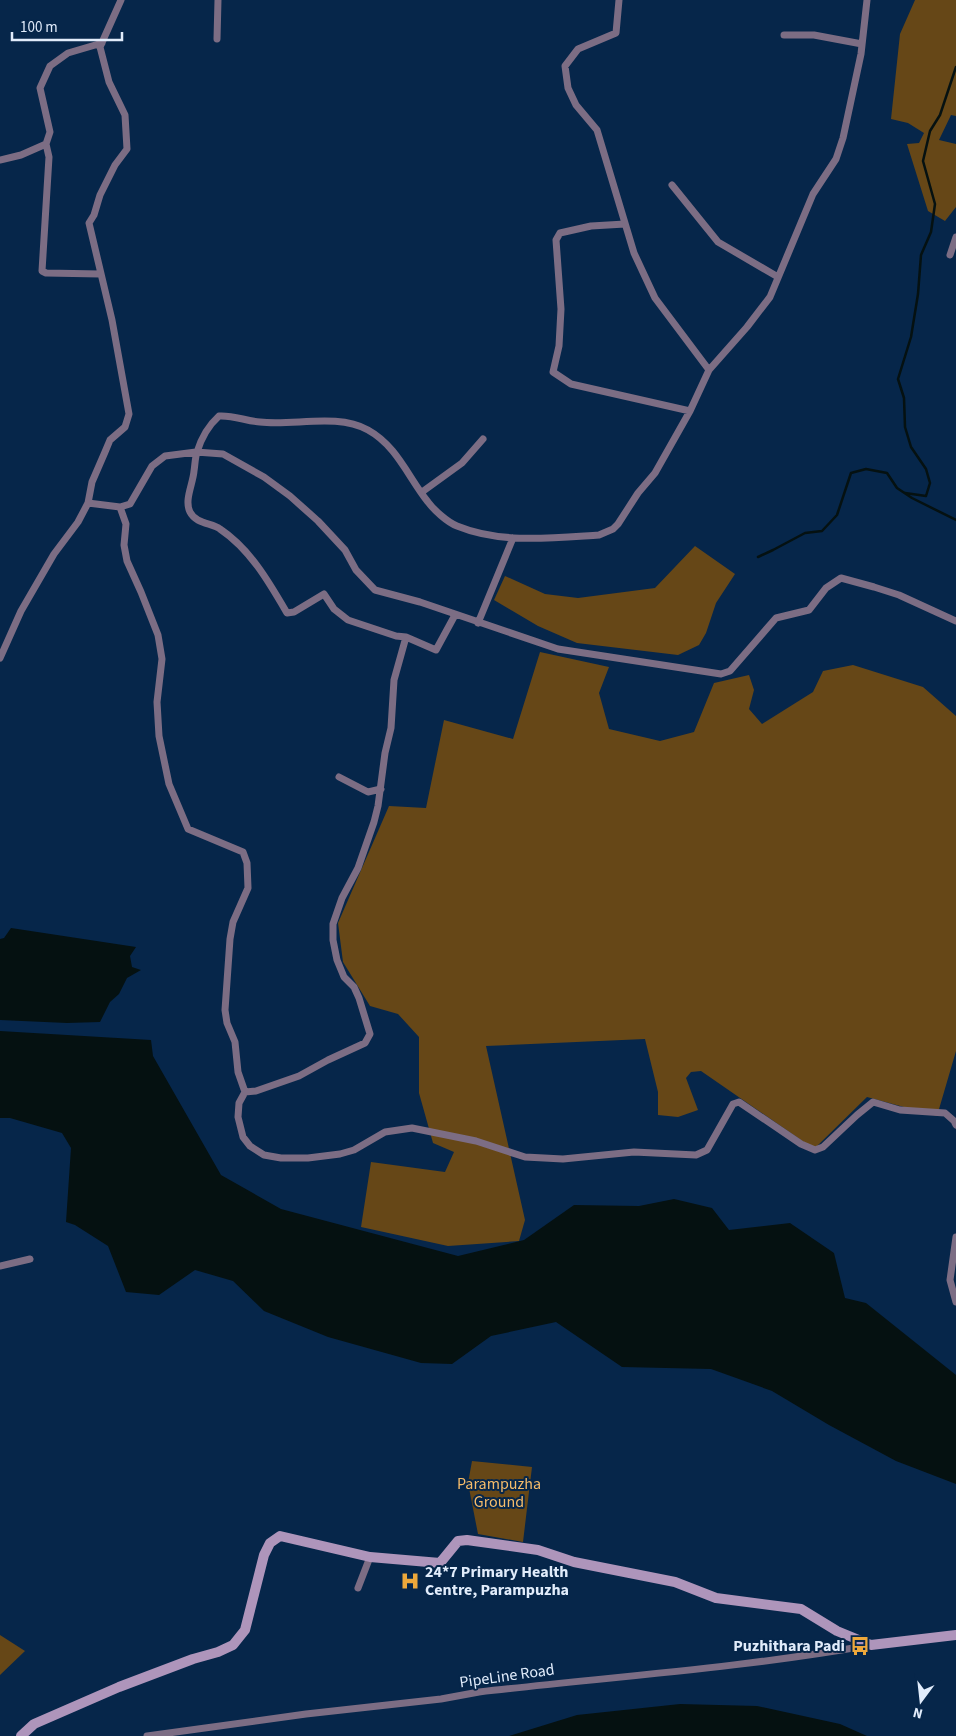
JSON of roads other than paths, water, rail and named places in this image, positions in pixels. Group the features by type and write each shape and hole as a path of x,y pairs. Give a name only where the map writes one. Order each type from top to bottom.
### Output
{"main road":[{"path":"21,1736 34,1724 118,1687 233,1645 245,1630 264,1555 270,1543 280,1536 370,1557 440,1563 458,1541 466,1540 538,1550 574,1562 675,1582 716,1598 801,1610 837,1632 871,1645 956,1635"}],"street":[{"path":"0,658 21,611 54,554 78,522 88,503 92,482 104,452 110,440 125,427 129,414 112,320 88,223 94,215 100,195 115,165 126,149 125,115 109,82 100,47 121,0"},
{"path":"217,39 218,0"},
{"path":"619,0 616,33 578,49 565,66 568,88 576,105 597,130 634,253 655,298 709,370"},
{"path":"455,615 436,650 406,637 396,636 348,620 334,609 324,594 294,612 287,613 269,582 247,552 219,528 197,520 190,512 188,496 194,473 196,452 205,433 219,416 260,422 346,422 360,426 380,437 400,459 428,503 457,527 492,536 513,538 599,535 613,529 638,493 655,474 690,411 709,370 747,327 770,297 813,194 836,159 847,120 861,54 867,0"},
{"path":"784,35 814,35 862,44"},
{"path":"100,274 46,273 42,271 49,157 46,144 50,132 40,88 50,66 68,53 102,43"},
{"path":"0,160 22,155 46,144"},
{"path":"672,185 718,242 778,277"},
{"path":"625,224 590,226 560,234 556,240 561,309 560,346 553,372 571,384 690,411"},
{"path":"950,255 956,237"},
{"path":"422,492 462,463 483,440"},
{"path":"88,503 120,507 130,504 152,466 165,456 196,452 223,454 264,477 290,496 318,521 345,550 356,570 374,590 420,602 558,649 720,674 730,671 776,618 809,610 826,588 841,578 899,595 956,621"},
{"path":"120,507 126,524 124,545 127,561 142,592 158,635 162,659 157,702 159,736 169,784 188,829 243,852 247,863 248,888 233,922 228,949 229,964 225,1010 227,1023 235,1042 238,1072 245,1092 239,1103 238,1117 243,1137 250,1146 264,1155 281,1158 308,1158 340,1154 354,1150 386,1132 412,1128 476,1141 525,1157 563,1159 634,1152 696,1155 707,1150 733,1104 739,1102 801,1144 815,1150 822,1147 873,1102 900,1110 945,1113 956,1125"},
{"path":"478,623 513,538"},
{"path":"245,1092 256,1091 299,1076 365,1042 370,1034 354,987 344,977 336,960 333,924 336,910 358,868 370,836 378,806 391,728 394,680 406,637"},
{"path":"339,776 368,792 381,789"},
{"path":"956,1237 950,1280 956,1302"},
{"path":"0,1266 30,1259"},
{"path":"358,1588 370,1557"},
{"name":"PipeLine Road","path":"147,1736 271,1718 441,1699 479,1692 822,1654 871,1645"}],"waterway":[{"path":"905,493 926,496 930,483 926,469 911,447 905,427 904,398 898,379 911,337 918,294 921,255 931,232 935,204 923,161 930,131 940,115 956,67"},
{"path":"758,557 805,533 822,531 837,515 851,473 866,469 887,473 897,488 912,498 956,520"}],"place":[{"name":"24*7 Primary Health Centre, Parampuzha","path":"410,1581"},
{"name":"Puzhithara Padi","path":"860,1646"}],"park label":[{"name":"Parampuzha Ground","path":"499,1493"}]}
